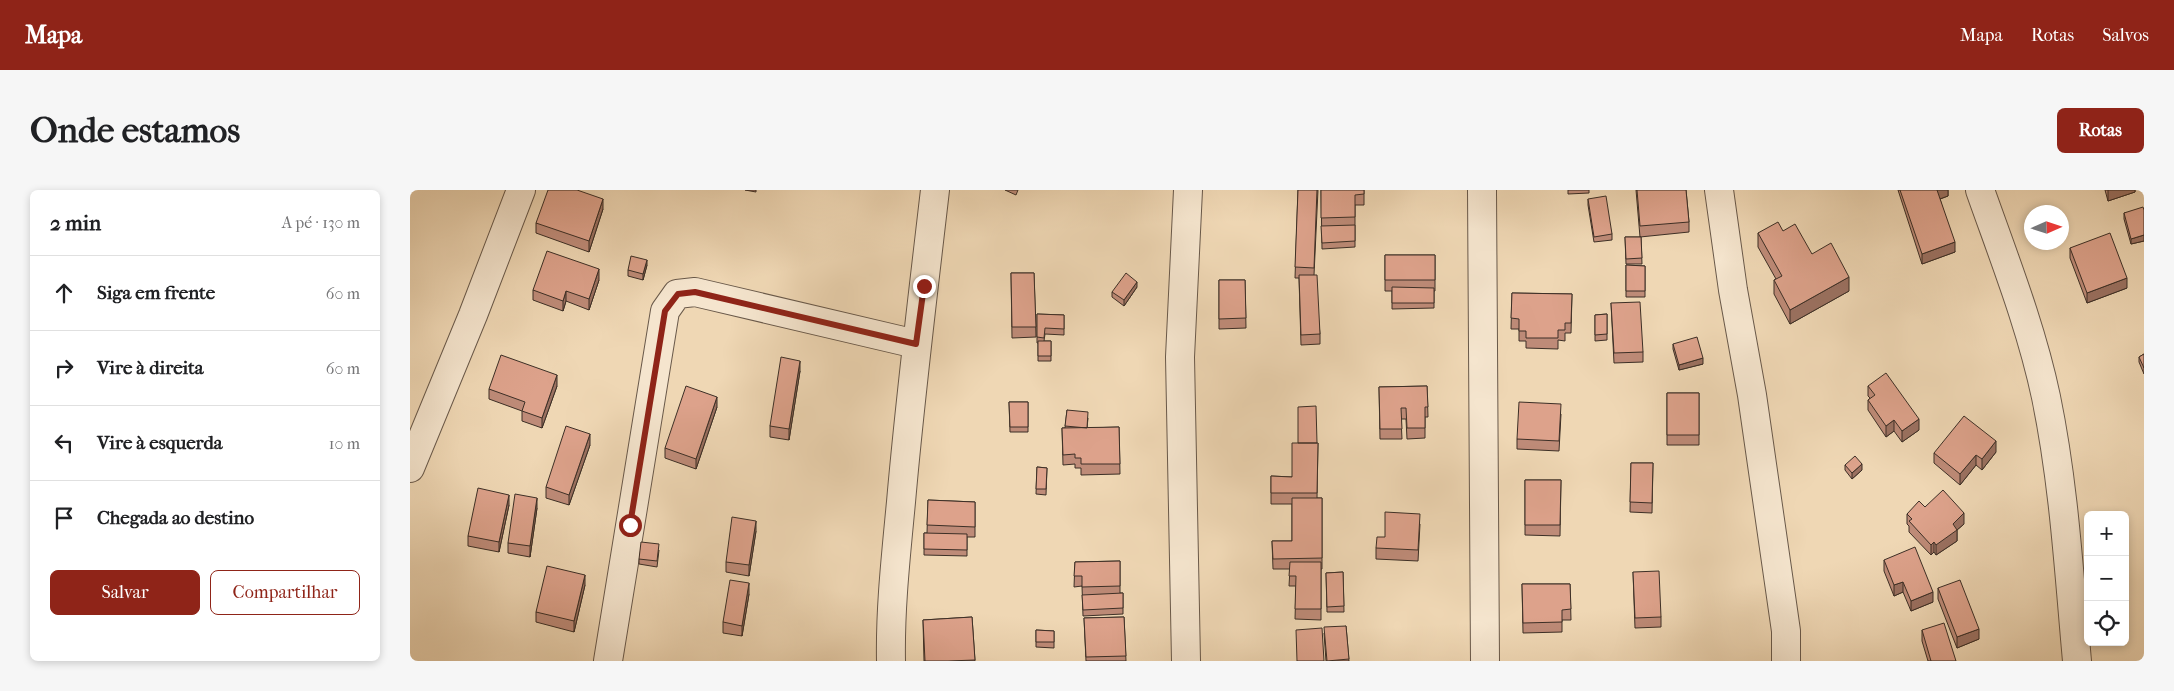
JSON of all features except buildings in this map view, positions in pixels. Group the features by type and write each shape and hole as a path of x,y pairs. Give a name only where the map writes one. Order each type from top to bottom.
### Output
{"street":[{"path":"410,468 418,427 473,315 521,190"},
{"path":"891,661 890,620 916,344 935,190"},
{"path":"1186,661 1180,357 1188,190"},
{"path":"1482,190 1485,661"},
{"path":"1719,190 1733,290 1752,395 1786,631 1786,661"},
{"path":"1980,190 2030,335 2046,396 2061,485 2078,661"},
{"path":"608,661 665,311 678,294 695,292 916,344"}],"route":[{"path":"630,525 665,311 678,294 695,292 916,344 924,286"}]}
